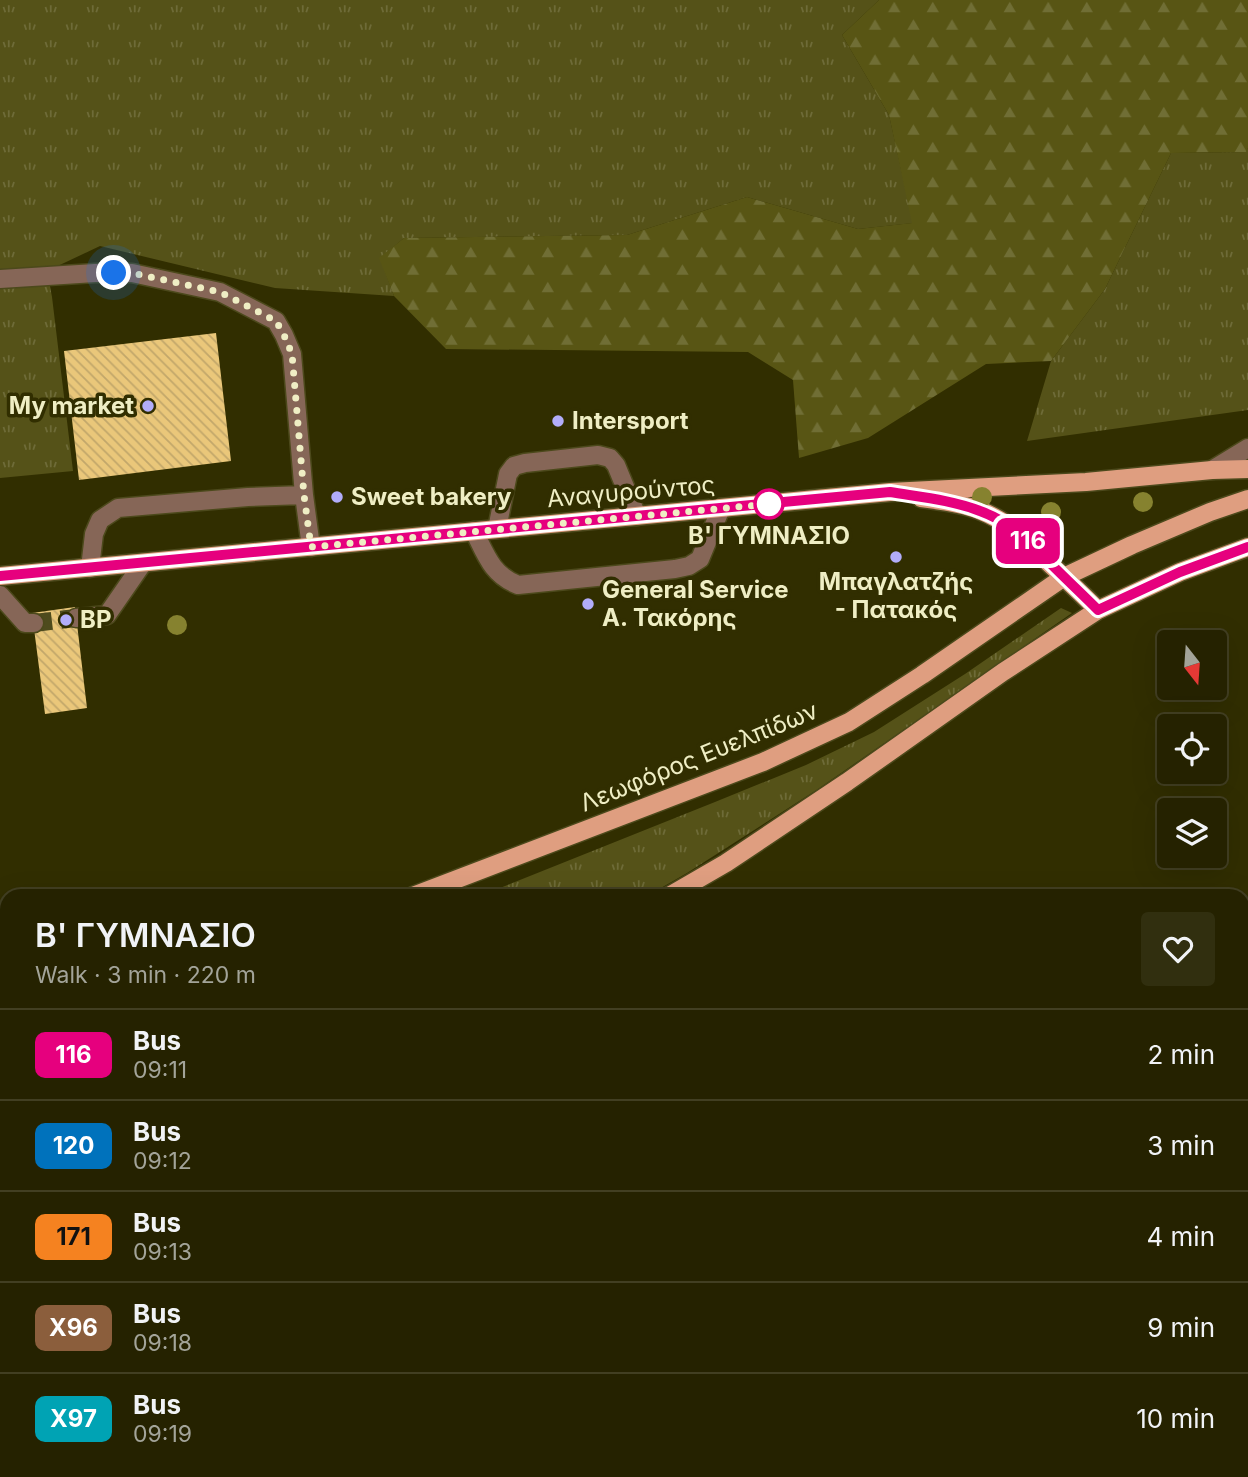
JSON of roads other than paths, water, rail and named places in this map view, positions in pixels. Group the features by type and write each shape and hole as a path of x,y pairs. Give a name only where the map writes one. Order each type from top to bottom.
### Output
{"main road":[{"name":"Αναγυρούντος","path":"0,576 890,492 1086,482 1248,469"},
{"name":"Αναγυρούντος","path":"890,492 958,504 1000,520 1035,546 1098,610"},
{"name":"Λεωφόρος Ευελπίδων","path":"430,889 764,762 849,722 922,676 1065,577 1132,545 1248,499"},
{"path":"681,889 726,863 1003,672 1098,610 1180,572 1248,547"}],"street":[{"path":"0,279 132,273 220,292 276,321 292,354 311,547"},
{"path":"1212,470 1248,448"},
{"path":"497,529 508,474 514,466 598,455 610,458 616,466 638,516"},
{"path":"90,568 94,534 100,520 118,509 248,497 304,495"},
{"path":"474,531 489,562 504,580 518,585 690,566 700,559 721,508"},
{"path":"76,618 107,615 143,563"},
{"path":"0,595 25,624 34,623"}],"tunnel":[{"path":"34,623 76,618"}],"place":[{"name":"My market","path":"148,406"},
{"name":"Intersport","path":"558,421"},
{"name":"Sweet bakery","path":"337,497"},
{"name":"Β' ΓΥΜΝΑΣΙΟ","path":"769,504"},
{"name":"Μπαγλατζής - Πατακός","path":"896,557"},
{"name":"General Service Α. Τακόρης","path":"588,604"},
{"name":"BP","path":"66,620"}]}
